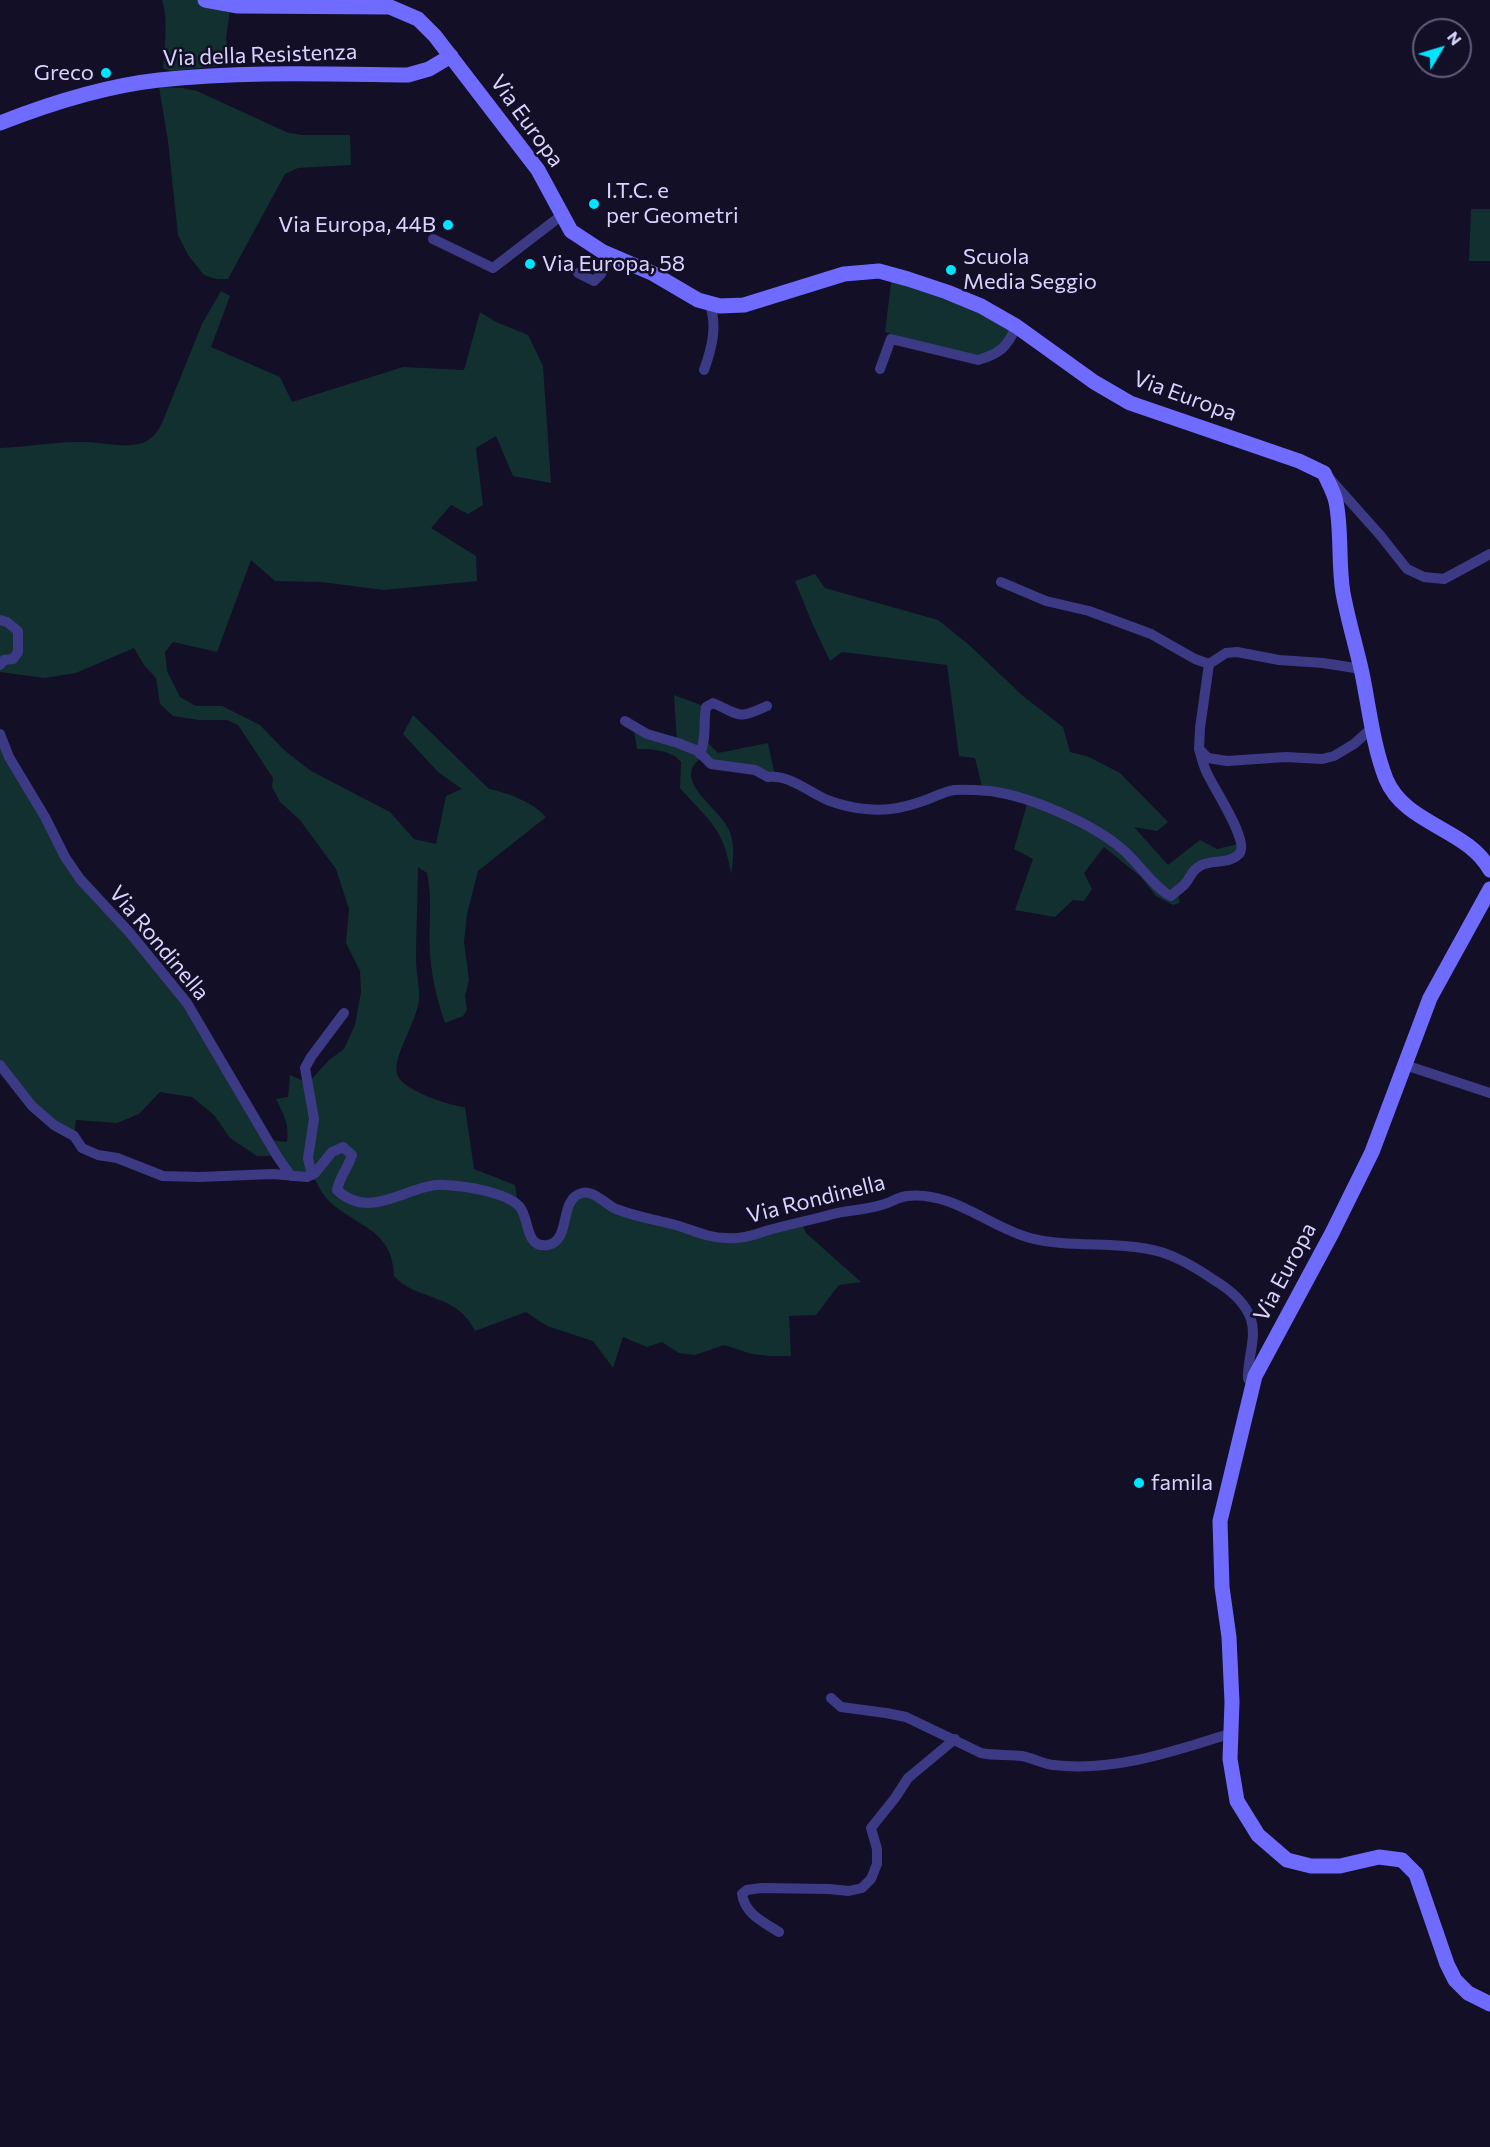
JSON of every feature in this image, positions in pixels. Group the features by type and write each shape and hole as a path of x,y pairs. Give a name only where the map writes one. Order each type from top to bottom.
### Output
{"main road":[{"name":"Via Europa","path":"205,0 238,6 390,7 418,19 451,56 538,170 571,231 610,255 652,273 698,300 720,306 744,305 844,274 879,271 947,292 981,306 1016,326 1094,382 1130,403 1299,461 1324,473"},
{"name":"Via della Resistenza","path":"0,123 66,99 158,80 220,74 408,75 429,69 451,56"},
{"path":"1324,473 1336,501 1343,592 1386,778 1397,797 1418,815 1461,840 1480,857 1490,870"},
{"name":"Via Europa","path":"1490,889 1430,998 1367,1162 1332,1233 1254,1376 1220,1521 1222,1587 1232,1702 1229,1734 1230,1758 1237,1801 1258,1835 1287,1860 1311,1866 1340,1866 1379,1857 1402,1860 1416,1874 1447,1964 1455,1980 1468,1993 1490,2004"}],"street":[{"path":"433,239 493,268 562,215"},
{"path":"578,273 594,281 602,274 610,255"},
{"path":"704,370 713,336 714,315 709,303"},
{"path":"880,369 891,339 978,360 990,357 1003,349 1011,340 1016,326"},
{"path":"1324,473 1380,535 1407,569 1415,573 1424,577 1444,579 1490,554"},
{"path":"1001,582 1046,601 1089,611 1151,634 1195,659 1209,664"},
{"path":"0,620 7,622 18,631 18,652 13,659 2,662"},
{"path":"625,721 647,734 678,743 700,754 711,764 755,770 768,777 775,776 787,780 830,801 866,809 908,806 955,790 992,791 1020,798 1054,810 1104,835 1122,848 1164,893 1171,896 1201,865 1237,857 1242,851 1237,829 1205,770 1199,748 1209,664 1226,653 1237,652 1280,660 1361,669"},
{"path":"700,754 705,740 706,707 713,703 735,715 746,716 766,706"},
{"path":"1199,748 1208,758 1227,761 1286,757 1322,759 1344,750 1373,727"},
{"name":"Via Rondinella","path":"0,735 9,757 45,817 65,857 80,879 130,933 187,1003 291,1176"},
{"path":"0,1065 32,1106 54,1125 74,1136 82,1148 98,1155 117,1158 163,1176 199,1177 243,1174 307,1177 312,1175 308,1158 314,1119 305,1068 311,1056 344,1013"},
{"path":"1405,1065 1490,1093"},
{"name":"Via Rondinella","path":"312,1175 333,1152 343,1147 352,1155 350,1163 340,1176 337,1190 345,1198 356,1202 372,1203 443,1184 476,1189 518,1204 524,1213 530,1238 539,1244 548,1245 560,1238 572,1201 578,1194 587,1192 621,1211 711,1237 728,1238 747,1238 836,1213 881,1205 905,1196 925,1196 970,1210 1026,1237 1143,1249 1160,1252 1181,1260 1223,1286 1245,1308 1251,1319 1252,1344 1247,1368 1248,1379 1252,1383"},
{"path":"831,1698 841,1707 906,1717 981,1753 1022,1756 1050,1765 1110,1766 1145,1759 1229,1734"},
{"path":"779,1932 750,1913 743,1902 742,1894 747,1890 761,1888 849,1891 862,1888 871,1879 877,1864 877,1849 871,1827 908,1778 954,1739"}],"green space":[{"path":"162,0 197,0 230,10 226,38 230,65 170,71 163,68 165,24"},
{"path":"159,87 197,91 286,132 301,135 350,135 351,165 298,168 285,174 228,279 216,279 204,275 188,255 178,235 168,141"},
{"path":"1471,209 1490,209 1490,261 1469,261"},
{"path":"892,275 1016,326 1011,340 978,360 885,332"},
{"path":"221,291 230,296 211,347 280,377 292,402 403,367 464,370 480,312 496,322 528,335 543,366 551,483 513,476 496,436 476,448 483,505 468,514 451,505 431,528 476,556 477,581 384,590 321,582 275,581 251,560 217,652 173,642 165,652 167,671 180,697 196,706 222,706 260,725 284,750 311,771 390,812 414,839 436,844 446,796 462,789 438,772 403,734 413,715 489,789 520,799 546,817 478,871 467,914 464,942 469,980 465,996 467,1010 463,1016 445,1023 435,989 431,963 429,883 427,873 418,867 416,959 419,1000 398,1059 397,1074 400,1080 416,1091 449,1104 465,1107 474,1169 515,1185 518,1204 539,1244 555,1242 578,1194 597,1197 711,1237 802,1223 806,1233 861,1282 839,1285 816,1315 789,1316 791,1356 752,1354 724,1345 695,1355 679,1353 662,1342 647,1347 623,1337 613,1368 593,1341 547,1326 526,1312 475,1331 458,1310 447,1303 414,1290 394,1276 388,1249 381,1239 330,1202 312,1175 291,1176 277,1156 257,1156 230,1138 214,1115 192,1097 160,1092 139,1114 117,1123 76,1120 74,1136 54,1125 0,1065 0,735 65,857 187,1003 268,1140 287,1142 287,1125 276,1099 288,1097 290,1075 308,1083 329,1060 344,1049 355,1025 361,992 360,971 346,943 349,909 336,869 300,820 280,802 272,787 273,778 238,725 227,720 199,720 173,716 160,704 156,678 144,665 134,648 76,673 45,678 0,672 0,448 69,442 132,445 150,439 162,423 202,324"},
{"path":"815,574 825,588 938,620 968,644 1023,696 1063,727 1070,752 1089,757 1120,773 1168,822 1157,831 1134,827 1168,865 1200,840 1217,849 1242,843 1242,851 1215,859 1177,890 1180,903 1173,905 1156,896 1141,877 1104,847 1084,873 1092,889 1084,901 1073,900 1055,917 1015,910 1033,859 1014,849 1028,801 983,791 975,758 959,756 947,665 842,652 830,661 795,581"},
{"path":"674,695 706,707 705,740 718,753 768,743 775,776 703,757 694,765 691,774 693,783 722,819 730,833 733,851 731,874 724,846 714,826 680,788 681,762 667,753 637,749 633,725 677,742"}],"place":[{"name":"Greco","path":"106,73"},
{"name":"I.T.C. e per Geometri","path":"594,204"},
{"name":"Via Europa, 44B","path":"448,225"},
{"name":"Via Europa, 58","path":"530,264"},
{"name":"Scuola Media Seggio","path":"951,270"},
{"name":"famila","path":"1139,1483"}]}
